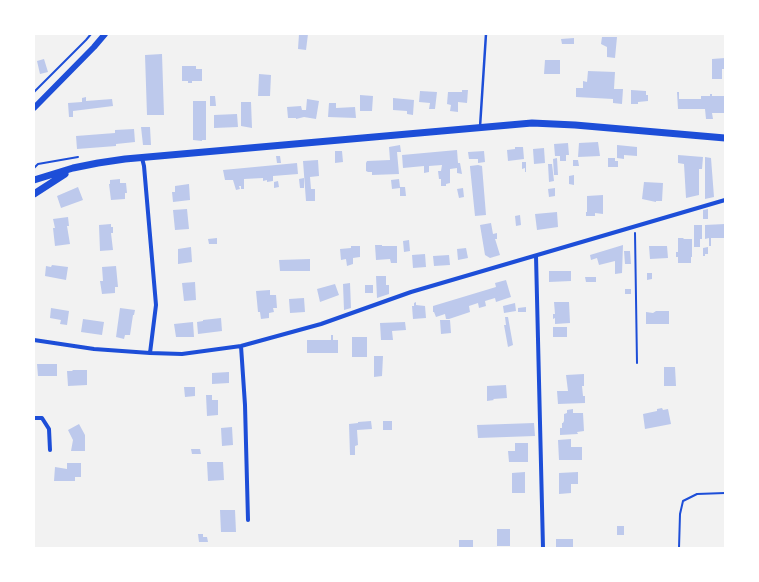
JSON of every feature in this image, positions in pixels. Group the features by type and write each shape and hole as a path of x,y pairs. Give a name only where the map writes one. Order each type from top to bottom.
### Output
{"main road":[{"path":"34,180 73,168 105,162 532,123 575,125 725,138"},
{"path":"34,194 73,168"}],"street":[{"path":"34,108 105,34"},
{"path":"142,158 144,166 156,305 150,353"},
{"path":"34,340 94,349 182,354 241,346 321,324 411,292 725,200"},
{"path":"536,256 542,548"},
{"path":"241,346 245,405 248,520"},
{"path":"34,418 42,418 49,429 50,450"}],"lane":[{"path":"480,128 486,34"}],"path":[{"path":"34,92 91,34"},
{"path":"34,168 38,164 84,156"},
{"path":"634,226 637,363"},
{"path":"679,548 680,514 683,501 697,494 725,493"}],"building":[{"path":"299,34 308,34 306,50 298,49"},
{"path":"602,37 617,37 615,58 607,57 607,47 601,44"},
{"path":"574,38 574,44 562,44 561,39"},
{"path":"162,54 164,115 147,115 145,55"},
{"path":"725,58 725,69 722,69 722,79 712,79 712,59"},
{"path":"44,59 48,72 40,74 37,61"},
{"path":"545,60 560,60 560,74 544,74"},
{"path":"182,66 196,66 196,69 202,69 202,81 192,81 192,83 188,83 188,81 182,81"},
{"path":"588,71 615,72 614,89 623,89 622,104 613,103 613,99 576,97 576,88 583,88 583,81 587,82"},
{"path":"259,74 271,75 270,96 258,96"},
{"path":"462,90 468,90 467,103 458,102 458,112 450,111 451,105 447,104 448,92 462,92"},
{"path":"631,90 646,91 648,101 638,102 638,104 631,104"},
{"path":"420,91 437,92 435,109 429,109 430,103 419,102"},
{"path":"677,92 679,92 679,99 701,99 701,96 710,96 710,94 712,94 712,96 725,96 725,113 712,113 713,119 706,119 705,109 678,109"},
{"path":"360,95 373,96 372,111 360,111"},
{"path":"210,96 215,96 216,106 210,106"},
{"path":"86,97 86,101 112,99 113,106 73,111 73,117 69,117 68,103 82,102 82,98"},
{"path":"393,98 414,100 413,115 407,114 407,111 393,110"},
{"path":"307,99 319,101 316,119 304,117 296,119 288,118 287,107 301,106 302,110 306,110"},
{"path":"193,101 206,101 206,140 193,140"},
{"path":"241,102 251,102 252,128 241,126"},
{"path":"329,103 336,103 336,108 355,107 356,118 328,117"},
{"path":"237,114 238,127 214,128 214,115"},
{"path":"141,127 150,127 151,145 143,145"},
{"path":"134,129 135,142 116,144 116,146 77,149 76,136 115,133 115,130"},
{"path":"598,142 600,156 578,157 579,143"},
{"path":"568,143 569,155 566,155 566,161 560,161 560,156 555,156 554,144"},
{"path":"400,145 401,152 397,152 399,174 372,175 372,172 366,171 367,161 390,160 389,147"},
{"path":"617,145 637,147 637,156 624,155 624,159 617,158"},
{"path":"515,147 523,147 524,159 508,161 507,150 515,149"},
{"path":"544,148 545,163 534,164 533,149"},
{"path":"457,150 458,163 460,163 462,174 457,173 457,168 450,169 450,183 446,184 446,186 441,186 441,179 439,179 438,171 441,171 442,165 429,166 429,172 424,173 424,166 403,168 402,155"},
{"path":"335,151 342,151 343,162 335,163"},
{"path":"484,151 485,162 478,163 478,159 469,159 468,152"},
{"path":"678,155 703,157 702,169 699,169 699,195 686,198 684,164 678,163"},
{"path":"276,156 280,156 281,163 277,163"},
{"path":"705,157 711,158 714,197 705,199"},
{"path":"557,158 558,175 554,175 553,159"},
{"path":"608,158 615,158 615,161 618,161 618,167 608,167"},
{"path":"318,160 319,176 310,177 311,189 315,189 315,201 306,201 303,161"},
{"path":"573,160 578,160 579,166 573,166"},
{"path":"522,162 526,162 526,172 525,168 522,169"},
{"path":"297,163 298,174 273,176 273,181 267,182 267,180 263,181 263,178 244,179 244,189 241,189 241,186 239,186 240,189 236,190 233,180 225,180 223,170"},
{"path":"548,164 552,164 554,181 549,182"},
{"path":"470,166 482,166 486,215 475,216"},
{"path":"574,175 574,185 569,184 569,176"},
{"path":"304,178 304,188 300,188 299,179"},
{"path":"120,179 120,183 126,183 127,193 125,193 125,199 111,200 110,180"},
{"path":"399,179 400,187 405,187 406,196 400,196 400,188 392,189 391,180"},
{"path":"278,181 279,187 274,188 274,182"},
{"path":"644,182 663,183 662,201 656,202 642,199"},
{"path":"189,184 190,200 173,202 172,192 175,192 175,186"},
{"path":"78,187 83,200 61,208 57,196"},
{"path":"463,188 464,197 459,198 457,189"},
{"path":"555,188 555,196 549,197 548,189"},
{"path":"603,195 603,214 595,213 595,216 586,216 587,196"},
{"path":"187,209 189,229 175,230 173,210"},
{"path":"708,209 708,219 703,219 703,210"},
{"path":"557,212 558,227 537,230 535,214"},
{"path":"520,215 521,225 516,226 515,216"},
{"path":"68,217 69,226 67,226 70,244 55,246 53,228 55,228 53,219"},
{"path":"491,223 493,234 497,233 497,239 495,239 500,255 490,258 485,255 480,225"},
{"path":"111,224 111,227 113,227 113,233 111,233 113,250 100,251 99,225"},
{"path":"725,224 725,238 711,238 711,246 709,246 709,238 705,239 705,225"},
{"path":"694,225 702,225 702,239 700,239 700,247 694,247"},
{"path":"217,238 217,244 209,244 208,239"},
{"path":"678,238 692,239 691,263 678,263 676,252 678,252"},
{"path":"409,240 410,251 404,252 403,241"},
{"path":"375,245 397,246 397,263 391,263 390,259 376,260"},
{"path":"623,245 622,273 615,274 615,261 599,265 597,258 591,260 590,255"},
{"path":"351,246 360,246 360,257 353,258 353,264 347,266 346,259 341,260 340,249 351,248"},
{"path":"649,246 667,246 668,258 650,259"},
{"path":"191,247 192,262 178,264 178,249"},
{"path":"708,247 708,254 703,256 703,248"},
{"path":"466,248 468,258 458,260 457,249"},
{"path":"624,251 630,251 631,264 625,264"},
{"path":"425,254 426,267 413,268 412,255"},
{"path":"449,255 450,265 434,266 433,256"},
{"path":"310,259 310,271 280,271 279,260"},
{"path":"52,265 68,267 66,280 45,276 46,266 51,267"},
{"path":"116,266 118,287 115,287 115,293 102,294 100,281 103,281 102,267"},
{"path":"549,271 571,271 571,281 549,282"},
{"path":"647,273 652,273 652,279 647,280"},
{"path":"376,276 386,276 386,285 389,285 389,294 377,298"},
{"path":"585,277 596,277 596,282 586,282"},
{"path":"506,280 511,297 496,302 495,298 485,301 486,306 479,308 478,303 469,306 470,312 449,319 446,319 445,314 436,317 433,312 433,306 496,287 495,283"},
{"path":"195,282 196,300 184,301 182,283"},
{"path":"350,283 351,308 344,310 343,284"},
{"path":"335,284 339,295 320,302 317,289"},
{"path":"365,285 373,285 373,293 365,293"},
{"path":"625,289 631,289 631,294 625,294"},
{"path":"270,290 270,295 276,295 277,308 273,308 274,312 269,313 269,318 261,319 260,312 258,312 256,291"},
{"path":"304,298 305,312 290,313 289,299"},
{"path":"416,302 416,305 425,306 426,318 413,319 412,306 414,306 414,303"},
{"path":"554,302 569,302 570,323 555,324 555,318 553,319 553,314 555,314"},
{"path":"515,303 516,311 504,313 503,306"},
{"path":"526,307 526,312 518,312 518,308"},
{"path":"51,308 69,311 67,325 60,324 61,320 50,318"},
{"path":"120,308 135,310 130,335 125,335 124,339 116,337"},
{"path":"656,311 669,311 669,324 646,324 646,312 653,313"},
{"path":"505,317 508,317 513,345 508,347 504,325 506,325"},
{"path":"221,318 222,331 198,334 197,322"},
{"path":"83,319 104,322 102,335 81,332"},
{"path":"440,320 450,320 451,333 441,334"},
{"path":"193,322 194,337 176,337 174,324"},
{"path":"405,322 406,330 392,331 393,340 381,340 380,323"},
{"path":"553,327 567,327 567,337 553,337"},
{"path":"331,335 333,335 333,340 338,340 338,353 307,353 307,340 331,340"},
{"path":"352,337 367,337 367,357 352,357"},
{"path":"374,356 383,356 382,376 374,377"},
{"path":"37,364 57,364 57,376 38,376"},
{"path":"664,367 675,367 676,386 664,386"},
{"path":"87,370 87,385 68,386 67,371"},
{"path":"229,372 229,383 212,384 212,373"},
{"path":"584,374 584,386 582,386 583,396 585,396 585,403 558,404 557,391 568,391 566,375"},
{"path":"506,385 507,398 487,401 487,386"},
{"path":"184,387 195,387 195,396 185,397"},
{"path":"206,395 212,395 212,400 218,400 218,415 207,416"},
{"path":"662,408 663,410 668,409 671,424 645,429 643,414 657,411 657,409"},
{"path":"573,409 573,413 583,413 584,431 577,432 578,434 560,435 560,428 562,428 562,423 564,421 564,414 567,413 567,410"},
{"path":"371,421 372,429 357,430 358,445 355,446 355,455 350,455 349,424"},
{"path":"383,421 392,421 392,430 383,430"},
{"path":"534,423 535,436 478,438 477,425"},
{"path":"79,424 85,435 85,451 71,451 73,440 68,430"},
{"path":"232,427 233,445 222,446 221,428"},
{"path":"571,439 571,447 582,447 582,460 559,460 558,440"},
{"path":"515,443 528,443 528,462 509,462 508,451 515,451"},
{"path":"191,449 200,449 201,454 192,454"},
{"path":"207,462 223,462 224,480 208,481"},
{"path":"67,463 81,463 81,477 75,477 75,481 54,481 55,467 67,469"},
{"path":"525,472 525,493 512,493 512,473"},
{"path":"578,472 578,484 571,484 571,493 559,494 559,473"},
{"path":"220,510 235,510 236,532 221,532"},
{"path":"617,526 624,526 624,535 617,535"},
{"path":"497,529 510,529 510,546 497,546"},
{"path":"198,534 203,534 203,537 207,537 208,542 199,542"},
{"path":"556,539 573,539 573,548 556,548"},
{"path":"459,540 473,540 473,547 459,547"}]}
